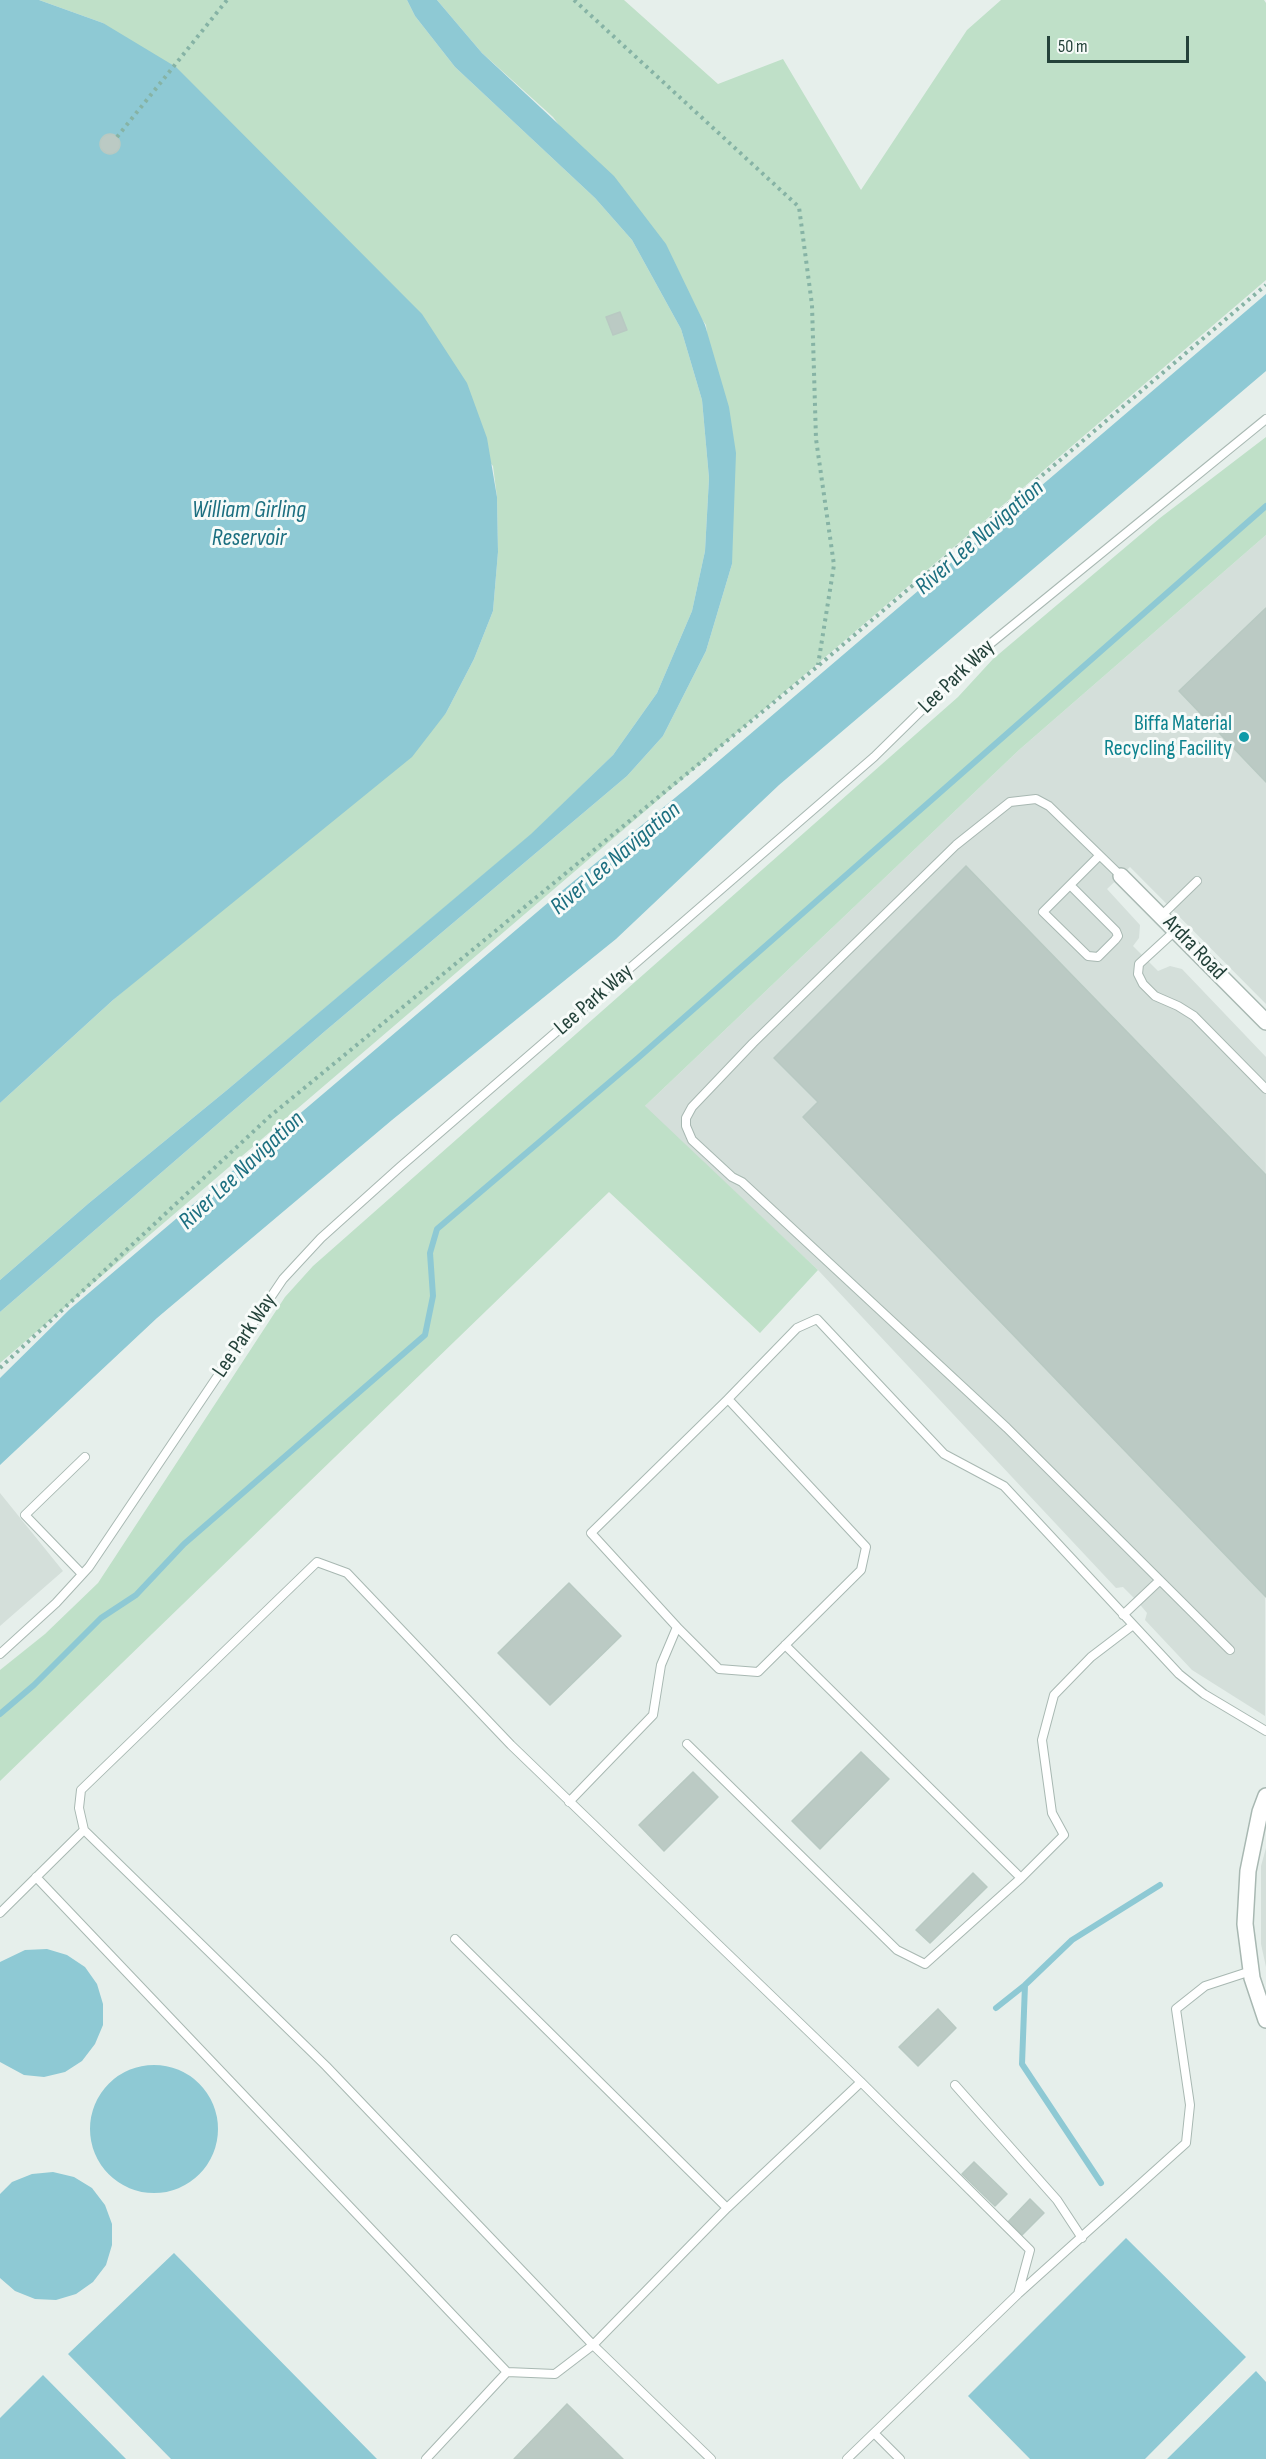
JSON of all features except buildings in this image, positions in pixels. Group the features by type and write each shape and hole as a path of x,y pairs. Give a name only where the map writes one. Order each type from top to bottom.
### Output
{"street":[{"name":"Ardra Road","path":"1121,876 1266,1022"},
{"path":"1266,1796 1260,1812 1248,1871 1245,1924 1251,1971 1266,2020"}],"lane":[{"name":"Lee Park Way","path":"0,1654 56,1603 82,1574 283,1279 321,1238 874,757 985,648 1266,419"},
{"path":"1121,876 1049,806 1036,799 1010,802 956,846 753,1043 692,1107 686,1118 686,1126 692,1140 732,1177 742,1182 1007,1428 1230,1650"},
{"path":"1071,886 1116,931 1118,936 1098,957 1088,956 1043,912 1099,856"},
{"path":"1162,915 1197,881"},
{"path":"1176,930 1139,964 1138,974 1143,984 1155,996 1178,1005 1194,1016 1266,1089"},
{"path":"728,1399 866,1547 861,1570 758,1672 719,1669 591,1533 797,1329 817,1319 944,1454 1004,1486 1179,1674 1203,1694 1266,1731"},
{"path":"82,1574 25,1515 85,1457"},
{"path":"711,2459 593,2345 326,2066 84,1830 79,1808 81,1790 316,1562 347,1573 511,1745 861,2082 1030,2250 1018,2294"},
{"path":"1124,1615 1159,1581"},
{"path":"687,1744 897,1950 925,1964 1021,1878 1064,1835 1052,1813 1042,1740 1054,1695 1091,1657 1132,1625"},
{"path":"569,1802 653,1715 661,1665 677,1627"},
{"path":"785,1645 1021,1878"},
{"path":"0,1913 84,1830"},
{"path":"36,1876 507,2373 555,2374 593,2345 727,2208 861,2082"},
{"path":"455,1940 727,2208"},
{"path":"847,2459 1018,2294 1186,2143 1190,2104 1176,2009 1205,1986 1251,1971"},
{"path":"955,2085 1057,2200 1082,2238"},
{"path":"426,2459 507,2373"},
{"path":"874,2433 900,2459"}],"path":[{"path":"117,137 227,0"},
{"path":"574,0 799,207 812,305 816,439 834,565 818,666"},
{"path":"0,1368 269,1117 818,666 1266,285"}],"shaded area":[{"path":"1266,535 1266,1004 1130,867 1107,889 1140,925 1139,938 1133,946 1158,971 1170,966 1182,969 1266,1057 1265,1716 1192,1670 1145,1620 1147,1613 1137,1601 1123,1587 1116,1588 818,1270 644,1107 1019,750"},
{"path":"0,1493 63,1571 0,1626"},
{"path":"1266,1848 1266,1967 1261,1944 1261,1866"}],"green space":[{"path":"39,0 407,0 415,16 455,67 595,198 632,240 681,329 702,400 709,478 705,551 692,611 657,693 613,755 532,834 89,1203 0,1280 0,1103 113,1000 446,713 474,659 493,611 498,552 497,497 493,466 103,23"},
{"path":"437,0 624,0 718,84 783,59 861,190 967,30 1001,0 1264,0 1266,3 1266,280 0,1363 0,1312 324,1032 627,776 663,736 706,651 732,564 706,325 553,117 482,53"},
{"path":"1266,437 1266,535 1019,750 645,1106 818,1270 760,1333 609,1192 0,1781 0,1670 45,1634 98,1583 285,1297 313,1266 958,697 993,659 1160,518"}],"water":[{"name":"William Girling Reservoir","path":"0,0 39,0 103,23 176,67 422,314 467,383 487,438 497,497 498,552 493,611 474,659 446,713 412,757 113,1000 0,1103"},
{"path":"407,0 437,0 482,53 614,176 666,244 705,325 729,407 736,453 732,564 706,651 663,736 627,776 324,1032 0,1312 0,1280 531,834 613,755 657,693 692,611 705,551 709,478 702,400 681,329 632,240 595,198 455,67 415,16"},
{"name":"River Lee Navigation","path":"1266,294 1266,371 779,785 616,939 392,1120 157,1318 0,1465 0,1378 70,1309 563,890 687,788"},
{"path":"47,1949 67,1955 85,1967 97,1984 103,2004 103,2025 95,2044 82,2061 65,2072 44,2077 24,2075 0,2062 0,1962 25,1950"},
{"path":"154,2065 179,2070 199,2084 213,2104 218,2129 213,2154 199,2174 179,2188 154,2193 129,2188 109,2174 95,2154 90,2129 95,2104 109,2084 129,2070"},
{"path":"53,2172 74,2177 92,2188 105,2205 112,2224 112,2245 106,2265 93,2282 76,2294 56,2300 35,2299 15,2291 0,2278 0,2194 12,2182 32,2174"},
{"path":"1126,2238 1246,2357 1145,2459 1030,2459 968,2396"},
{"path":"174,2253 377,2459 171,2459 68,2354"},
{"path":"1256,2371 1266,2382 1266,2459 1167,2459"},
{"path":"43,2375 126,2459 0,2459 0,2418"}],"waterway":[{"path":"0,1714 34,1685 101,1618 136,1595 184,1544 425,1335 433,1296 430,1253 437,1229 638,1058 1266,506"},
{"path":"1101,2183 1022,2064 1025,1985 1072,1940 1160,1885"},
{"path":"996,2008 1025,1985"}],"place":[{"name":"Biffa Material Recycling Facility","path":"1244,737"}]}
